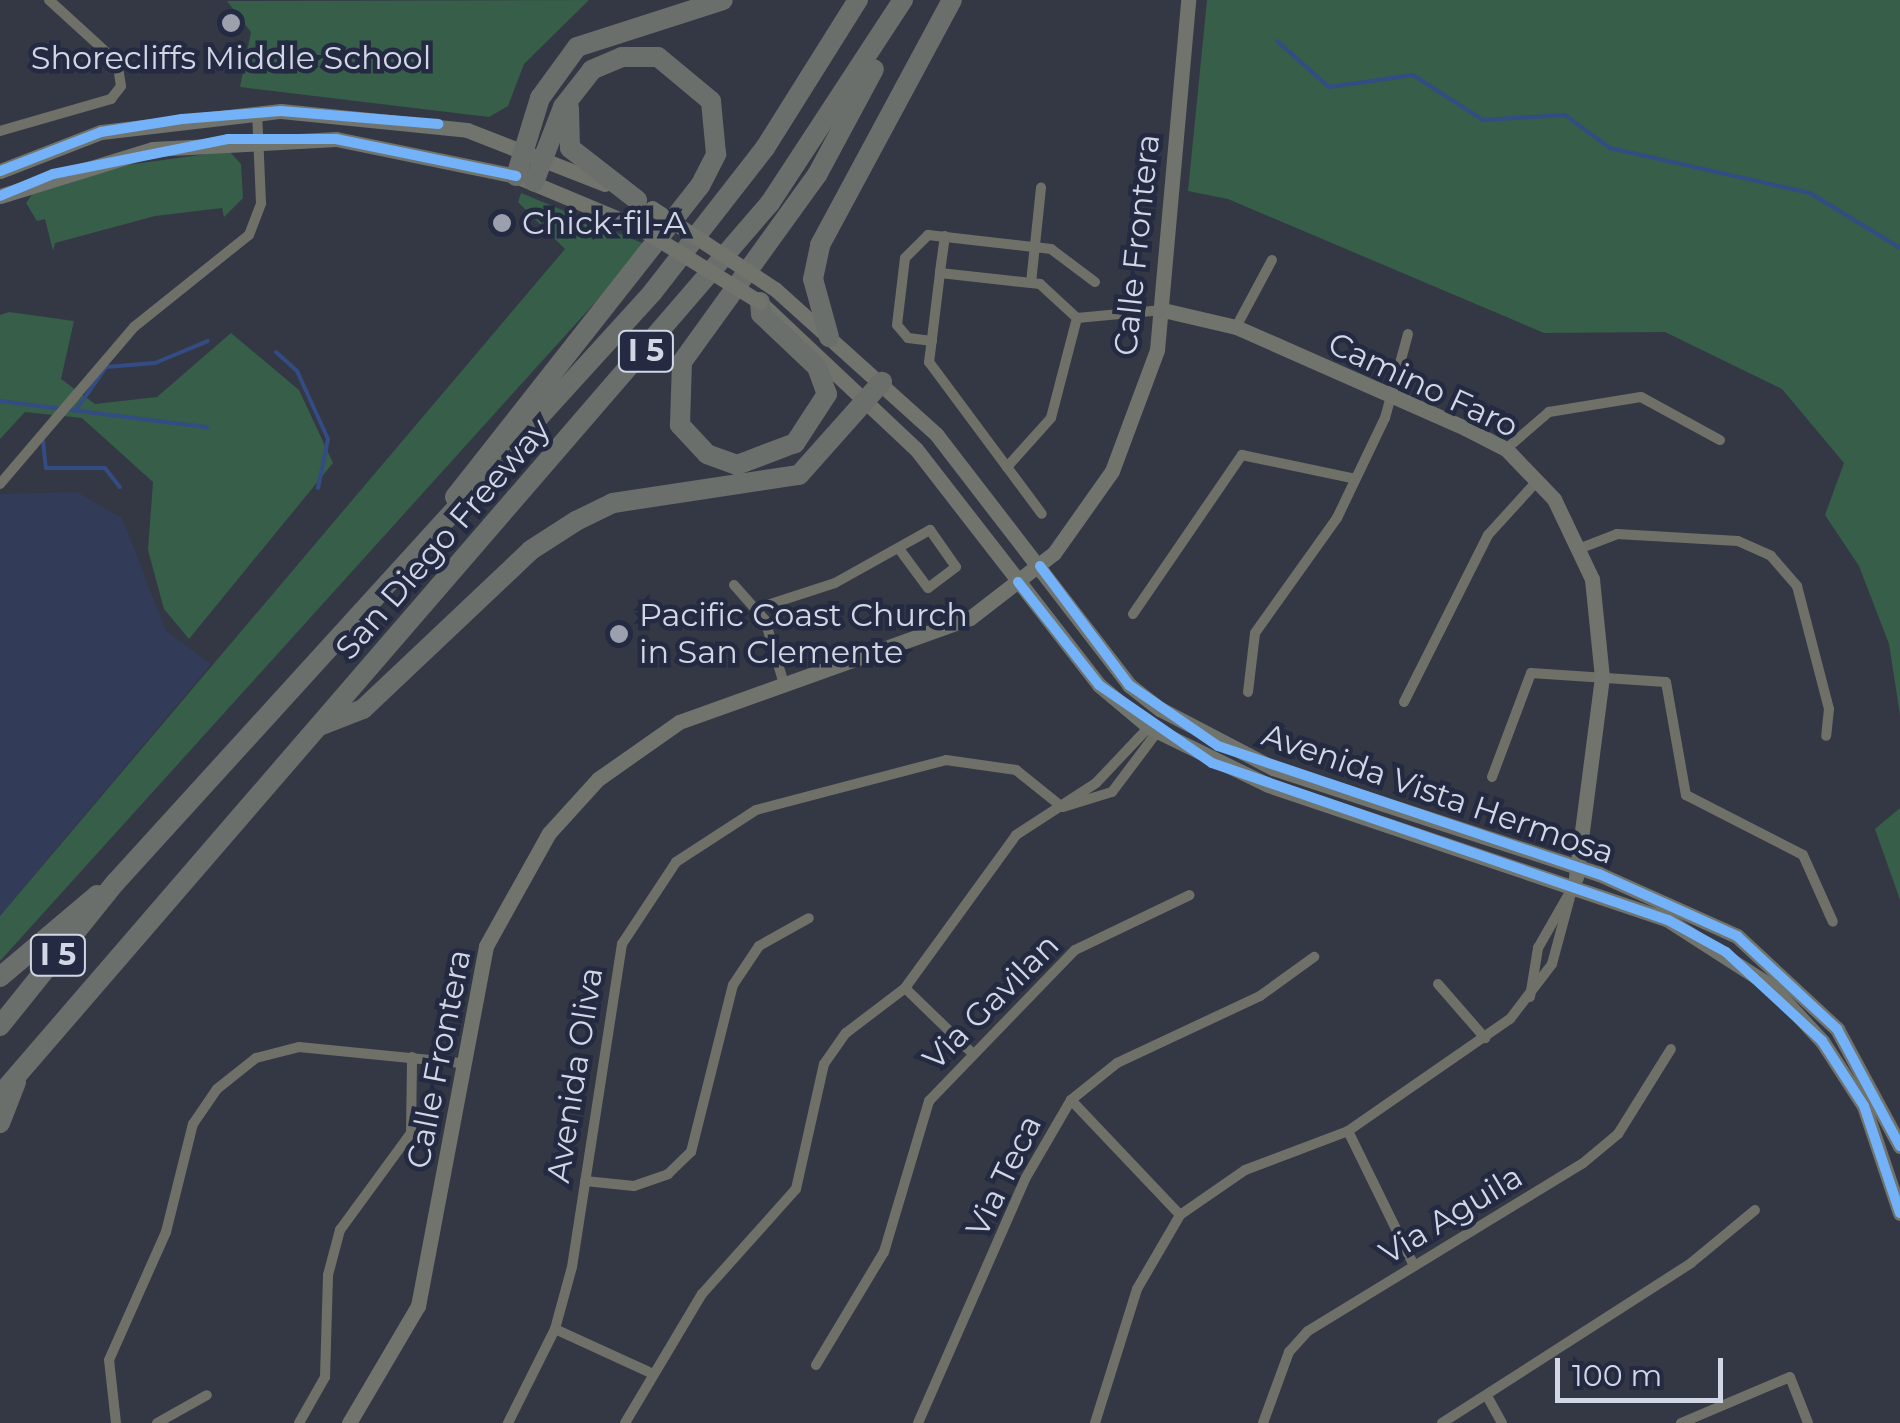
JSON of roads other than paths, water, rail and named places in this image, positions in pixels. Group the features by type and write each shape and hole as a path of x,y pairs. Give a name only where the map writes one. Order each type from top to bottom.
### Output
{"highway":[{"path":"525,179 540,98 577,47 723,0"},
{"name":"San Diego Freeway","path":"0,1026 115,883 652,292 765,148 858,0"},
{"path":"767,296 761,314 817,366 828,394 794,443 737,465 707,454 680,425 682,362 817,175 905,0"},
{"name":"San Diego Freeway","path":"0,1095 770,203 905,0"},
{"path":"829,337 814,279 820,246 952,0"},
{"path":"404,568 647,258 716,154 711,101 658,56 622,57 592,70 533,151"},
{"path":"570,96 570,148 645,204"},
{"path":"315,728 363,709 531,550 576,521 614,503 799,474 882,382"},
{"path":"0,976 115,883"},
{"path":"0,1124 18,1075"}],"main road":[{"name":"Calle Frontera","path":"349,1423 418,1306 460,1063 486,946 549,833 636,749 697,715 930,638 1018,582 1040,566 1131,433 1163,310 1189,8 1197,0"},
{"name":"Avenida Vista Hermosa","path":"0,171 101,132 257,112 424,121 533,151 645,204 767,296 829,337 882,382 1040,566 1130,684 1218,746 1669,900 1788,974 1837,1029 1900,1146"},
{"name":"Avenida Vista Hermosa","path":"0,196 153,149 258,138 336,139 525,179 638,226 767,296 868,400 1098,685 1154,729 1268,786 1573,885 1668,920 1771,986 1822,1040 1864,1106 1900,1213"},
{"name":"Camino Faro","path":"1163,310 1236,328 1391,402 1506,449 1538,480 1581,548 1602,678 1579,868 1573,885"}],"street":[{"path":"0,132 111,99 122,71 49,0"},
{"path":"0,484 134,326 249,235 261,203 257,112"},
{"path":"1031,283 1041,188"},
{"path":"946,236 929,362 1042,514"},
{"path":"932,341 908,338 898,325 905,258 916,240 946,236 1070,255 1095,282"},
{"path":"1236,328 1272,260"},
{"path":"940,273 1031,283 1077,318 1163,310"},
{"path":"1007,467 1051,418 1077,318"},
{"path":"1248,692 1255,633 1356,480 1391,402 1408,334"},
{"path":"1506,449 1549,412 1641,397 1720,440"},
{"path":"1133,614 1242,455 1356,480"},
{"path":"1404,702 1488,535 1538,480"},
{"path":"758,608 900,550 930,530 956,567 928,588 900,550"},
{"path":"1581,548 1617,534 1738,541 1770,556 1797,586 1828,709 1826,736"},
{"path":"734,585 758,608 784,684"},
{"path":"1492,778 1532,673 1672,686 1686,795 1803,855 1833,922"},
{"path":"1099,788 1109,772 1154,729"},
{"path":"625,1423 649,1372 702,1294 796,1189 824,1064 904,988 989,863 1062,807 1118,783 1154,729"},
{"name":"Avenida Oliva","path":"508,1423 555,1329 585,1181 622,944 676,862 715,831 756,810 946,760 1016,770 1062,807"},
{"path":"1109,772 1118,783"},
{"path":"1530,997 1536,961 1573,885"},
{"path":"1095,1423 1138,1289 1180,1215 1245,1170 1348,1132 1485,1038 1530,997 1552,964 1560,946 1573,885"},
{"name":"Via Gavilan","path":"816,1365 884,1252 929,1101 971,1052 1075,950 1190,895"},
{"path":"585,1181 634,1186 668,1174 691,1152 733,986 759,946 809,918"},
{"path":"1545,938 1560,946"},
{"name":"Via Teca","path":"918,1423 1025,1179 1071,1100 1118,1063 1260,996 1314,957"},
{"path":"1536,961 1552,964"},
{"path":"1438,984 1485,1038"},
{"path":"904,988 971,1052"},
{"path":"116,1423 110,1360 166,1232 193,1124 236,1071 299,1046 460,1063"},
{"name":"Via Aguila","path":"1263,1423 1289,1352 1308,1331 1618,1134 1671,1048"},
{"path":"299,1423 328,1366 328,1275 340,1230 411,1133 412,1057"},
{"path":"1071,1100 1180,1215"},
{"path":"1348,1132 1414,1266"},
{"path":"1442,1423 1692,1264 1755,1210"},
{"path":"555,1329 649,1372"},
{"path":"1680,1423 1790,1377 1808,1423"},
{"path":"157,1423 206,1394"},
{"path":"1486,1396 1502,1423"}],"waterway":[{"path":"1277,41 1329,87 1413,75 1483,120 1565,115 1610,148 1810,193 1900,248"},
{"path":"76,410 106,367 155,363 208,341"},
{"path":"276,352 297,371 328,439 318,488"},
{"path":"0,401 207,427"},
{"path":"43,441 46,468 105,468 120,487"}],"place":[{"name":"Shorecliffs Middle School","path":"231,23"},
{"name":"Chick-fil-A","path":"502,223"},
{"name":"Pacific Coast Church in San Clemente","path":"619,634"}]}
